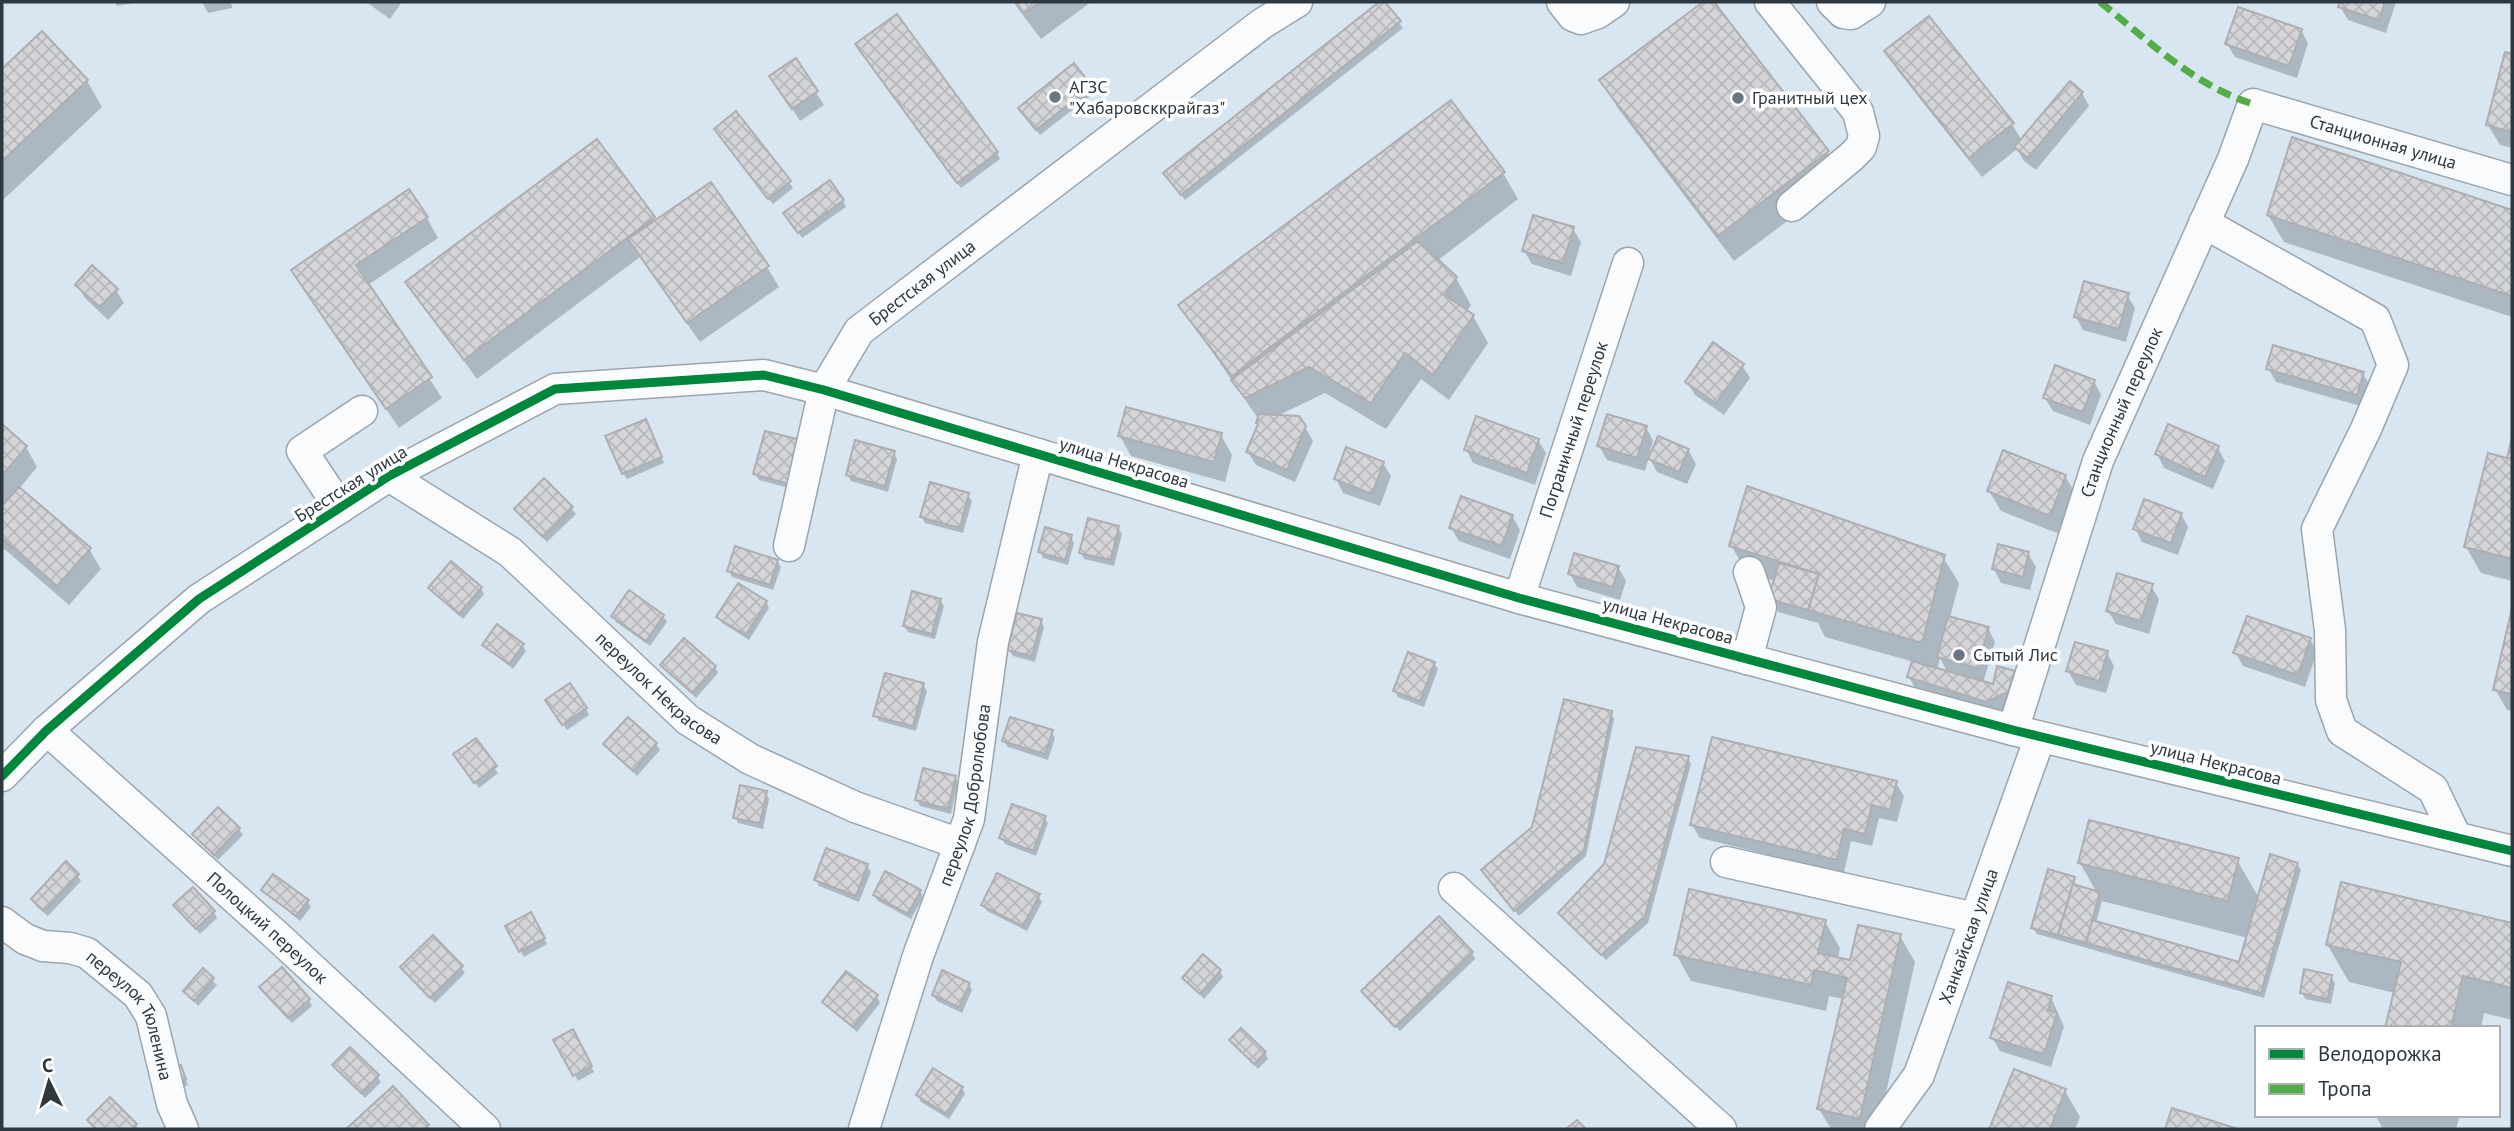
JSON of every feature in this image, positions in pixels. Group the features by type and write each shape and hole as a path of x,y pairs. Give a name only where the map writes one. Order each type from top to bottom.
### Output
{"street":[{"name":"Брестская улица","path":"2,775 47,730 199,599 389,476 555,388 764,375 824,390 859,331 1256,13 1297,2"},
{"path":"1562,2 1573,16 1581,19 1598,13 1614,2"},
{"path":"1770,2 1858,112 1863,122 1861,148 1792,206"},
{"path":"1832,2 1843,13 1851,14 1870,2"},
{"name":"Станционная улица","path":"2253,104 2512,180"},
{"name":"Станционный переулок","path":"2026,733 2098,461 2233,159 2253,104"},
{"path":"2204,223 2375,318 2393,365 2366,429 2317,529 2329,630 2331,699 2342,731 2433,789 2456,837"},
{"name":"Пограничный переулок","path":"1519,598 1628,263"},
{"path":"789,546 824,390"},
{"name":"улица Некрасова","path":"824,390 1519,598 2026,733 2512,851"},
{"path":"340,508 302,451 362,411"},
{"name":"переулок Добролюбова","path":"864,1129 918,956 970,819 993,642 1038,454"},
{"name":"переулок Некрасова","path":"389,476 510,552 688,720 750,759 843,802 960,844"},
{"path":"1747,659 1761,607 1749,572"},
{"name":"Полоцкий переулок","path":"47,730 277,936 485,1129"},
{"name":"Ханкайская улица","path":"1880,1129 1919,1075 1975,918 2026,733"},
{"path":"1726,862 1975,918"},
{"path":"1454,888 1721,1129"},
{"name":"переулок Тюленина","path":"2,922 25,939 43,946 70,948 87,953 138,995 151,1016 172,1104 183,1129"}],"building":[{"path":"1016,2 1040,2 1024,13"},
{"path":"1379,2 1385,2 1401,21 1181,195 1163,173"},
{"path":"1703,2 1714,2 1829,151 1718,236 1599,80"},
{"path":"2340,2 2385,2 2379,20 2338,7"},
{"path":"2238,7 2302,29 2289,66 2225,44"},
{"path":"897,14 998,152 957,183 855,44"},
{"path":"1929,16 2014,123 1969,158 1884,51"},
{"path":"42,31 88,80 2,161 2,69"},
{"path":"2505,52 2512,54 2512,132 2486,125"},
{"path":"796,58 818,91 792,109 769,76"},
{"name":"АГЗС \"Хабаровсккрайгаз\"","path":"1074,63 1092,86 1036,130 1018,108"},
{"path":"2070,81 2083,92 2028,158 2014,147"},
{"path":"1451,100 1505,172 1232,376 1178,305"},
{"path":"736,111 791,181 768,199 714,129"},
{"path":"2292,137 2512,210 2512,296 2267,215"},
{"path":"597,139 655,217 464,360 405,282"},
{"path":"830,180 844,200 798,233 783,213"},
{"path":"711,182 769,266 687,323 628,239"},
{"path":"409,189 428,217 356,265 432,377 386,409 291,270"},
{"path":"1533,215 1574,227 1563,263 1522,251"},
{"path":"1418,241 1457,277 1445,295 1474,315 1433,375 1405,353 1371,403 1309,367 1245,398 1231,380"},
{"path":"92,265 118,289 100,307 75,285"},
{"path":"2084,281 2129,293 2119,329 2074,317"},
{"path":"1713,342 1744,364 1716,403 1685,382"},
{"path":"2273,345 2364,372 2357,395 2266,369"},
{"path":"2055,365 2095,380 2083,412 2043,398"},
{"path":"1126,407 1222,433 1214,462 1118,436"},
{"path":"1259,414 1299,416 1306,426 1287,470 1246,452 1258,424"},
{"path":"1607,414 1647,426 1637,458 1597,446"},
{"path":"1476,416 1539,439 1527,473 1464,450"},
{"path":"646,419 662,457 622,474 605,436"},
{"path":"2,424 27,446 2,476"},
{"path":"2168,424 2219,446 2205,477 2155,454"},
{"path":"765,431 801,440 789,484 753,474"},
{"path":"1658,436 1689,449 1679,472 1648,459"},
{"path":"2512,437 2512,559 2464,547 2488,453 2507,458"},
{"path":"855,440 895,451 885,486 846,475"},
{"path":"1346,447 1384,462 1372,494 1334,479"},
{"path":"2003,450 2066,475 2050,516 1987,491"},
{"path":"544,478 573,507 543,537 514,509"},
{"path":"930,482 969,493 960,528 920,517"},
{"path":"1747,486 1945,555 1922,643 1808,610 1819,574 1729,546"},
{"path":"19,487 91,548 57,586 2,538 2,506"},
{"path":"1461,496 1513,515 1502,546 1449,528"},
{"path":"2144,499 2182,513 2171,543 2133,529"},
{"path":"1088,518 1119,526 1111,560 1079,553"},
{"path":"1045,527 1072,535 1065,560 1038,552"},
{"path":"1998,544 2029,552 2023,577 1992,569"},
{"path":"735,546 778,560 770,585 727,571"},
{"path":"1574,553 1619,566 1613,587 1568,574"},
{"path":"451,561 482,587 459,614 428,588"},
{"path":"1779,563 1819,574 1808,610 1768,599"},
{"path":"2117,573 2153,584 2141,621 2106,611"},
{"path":"738,583 767,601 746,635 716,617"},
{"path":"629,590 664,615 646,641 611,616"},
{"path":"912,591 941,599 932,634 903,626"},
{"path":"2512,608 2512,694 2493,690"},
{"path":"1017,613 1042,619 1032,656 1007,650"},
{"path":"1948,616 1989,627 1977,668 1937,657"},
{"path":"2247,616 2311,638 2298,675 2233,653"},
{"path":"497,624 524,644 509,664 482,645"},
{"path":"684,638 716,666 692,693 660,665"},
{"path":"2075,642 2108,651 2099,681 2066,671"},
{"path":"1408,652 1435,662 1420,701 1393,691"},
{"path":"1912,661 1993,684 1997,666 2015,671 2008,692 1986,702 1907,677"},
{"path":"885,673 924,683 913,726 873,716"},
{"path":"570,683 587,708 562,725 545,700"},
{"path":"1564,699 1612,711 1584,850 1514,911 1481,870 1532,827"},
{"path":"628,717 657,743 633,771 603,744"},
{"path":"1010,717 1053,730 1045,754 1002,741"},
{"path":"1712,737 1897,781 1890,810 1872,805 1865,834 1844,829 1837,860 1690,825"},
{"path":"476,738 497,766 474,783 453,754"},
{"path":"1636,747 1689,756 1645,916 1601,955 1558,913 1604,864"},
{"path":"923,768 956,776 948,809 915,800"},
{"path":"740,785 767,791 760,823 733,818"},
{"path":"1012,804 1046,816 1033,851 999,838"},
{"path":"218,807 240,828 214,855 192,834"},
{"path":"2089,820 2239,858 2228,901 2078,863"},
{"path":"826,848 868,864 856,896 814,880"},
{"path":"2270,854 2298,863 2261,993 2086,943 2092,920 2239,962"},
{"path":"66,861 79,874 44,911 31,899"},
{"path":"2048,869 2075,877 2058,935 2031,928"},
{"path":"885,871 921,890 908,914 873,895"},
{"path":"997,873 1040,894 1023,926 981,905"},
{"path":"273,874 309,900 296,916 261,890"},
{"path":"2341,882 2512,923 2512,988 2463,976 2451,1026 2385,1026 2401,962 2326,945"},
{"path":"2073,884 2100,892 2086,943 2058,935"},
{"path":"193,887 215,911 196,929 173,905"},
{"path":"1689,889 1826,920 1818,953 1850,960 1858,925 1901,934 1860,1119 1817,1109 1847,978 1814,970 1811,985 1674,955"},
{"path":"531,912 545,938 519,952 505,926"},
{"path":"1439,916 1473,952 1395,1027 1361,991"},
{"path":"433,935 463,966 430,998 400,967"},
{"path":"1203,954 1221,970 1200,994 1182,978"},
{"path":"282,967 310,999 288,1018 259,987"},
{"path":"203,968 214,978 194,1001 183,991"},
{"path":"2304,969 2332,975 2328,999 2300,993"},
{"path":"942,970 970,983 959,1007 932,995"},
{"path":"846,971 878,995 853,1027 822,1002"},
{"path":"2008,982 2052,996 2048,1010 2057,1013 2044,1054 1990,1038"},
{"path":"1241,1028 1266,1052 1254,1064 1229,1040"},
{"path":"573,1029 592,1066 573,1076 553,1040"},
{"path":"350,1047 379,1075 361,1093 332,1065"},
{"path":"181,1065 186,1079 177,1083 172,1069"},
{"path":"933,1068 963,1087 946,1114 916,1095"},
{"path":"2014,1069 2066,1089 2050,1129 1989,1129"},
{"path":"393,1086 429,1125 424,1129 346,1129"},
{"path":"110,1097 137,1124 132,1129 96,1129 87,1120"},
{"path":"2172,1108 2235,1128 2165,1129"},
{"path":"1577,1120 1586,1129 1566,1129"}],"marked path":[{"path":"2100,2 2191,73 2231,96 2253,104"}],"cycle path":[{"path":"2,776 47,730 199,599 389,476 555,389 764,375 824,390 1519,598 2013,730 2512,851"}],"place":[{"name":"АГЗС \"Хабаровсккрайгаз\"","path":"1055,97"},
{"name":"Гранитный цех","path":"1738,98"},
{"name":"Сытый Лис","path":"1959,655"}]}
